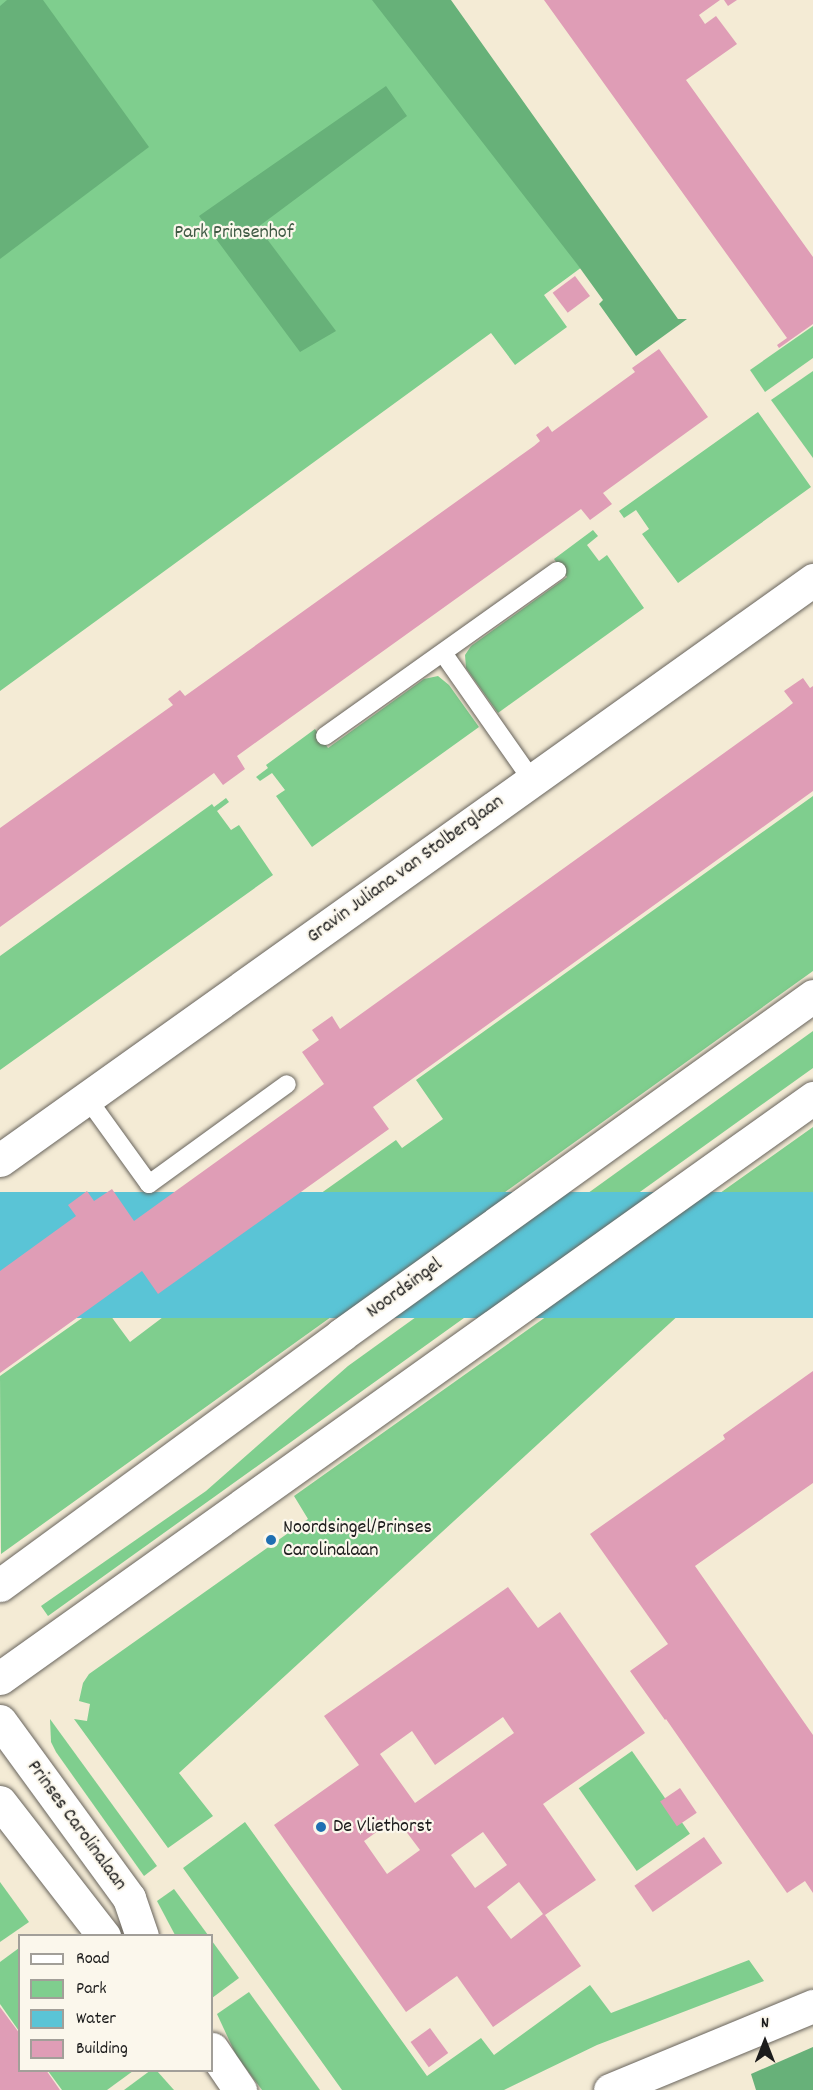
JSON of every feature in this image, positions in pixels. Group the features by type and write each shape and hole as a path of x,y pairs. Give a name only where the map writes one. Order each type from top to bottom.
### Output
{"main road":[{"name":"Gravin Juliana van Stolberglaan","path":"0,1160 813,580"},
{"name":"Noordsingel","path":"0,1585 340,1335 813,996"},
{"path":"0,1678 813,1098"},
{"name":"Prinses Carolinalaan","path":"0,1721 129,1898 142,1934"},
{"path":"0,1802 103,1934"},
{"path":"610,2090 813,2006"},
{"path":"213,2050 240,2090"}],"lane":[{"path":"325,736 557,571"},
{"path":"443,653 532,780"},
{"path":"87,1098 148,1184 287,1084"}],"green space":[{"name":"Park Prinsenhof","path":"0,0 449,0 620,239 544,295 567,327 515,365 491,333 0,691"},
{"path":"7,0 43,0 149,147 0,259 0,6"},
{"path":"372,0 451,0 678,319 687,319 636,356 599,304 603,300 577,264"},
{"path":"386,86 407,116 258,227 336,331 300,352 199,216"},
{"path":"813,326 813,358 765,392 750,370"},
{"path":"813,371 813,458 771,400"},
{"path":"758,412 811,487 678,583 642,534 649,529 636,510 624,518 619,511"},
{"path":"593,530 598,536 587,545 599,561 607,555 644,608 498,713 466,668 465,655 471,646 567,577 554,559"},
{"path":"438,676 449,685 479,727 312,847 276,796 285,790 272,773 260,781 256,777 268,768 266,765 315,729 328,748 424,679"},
{"path":"813,796 813,971 1,1554 0,1376 102,1304 130,1342 171,1311 166,1303 396,1140 402,1148 443,1119 416,1080"},
{"path":"226,798 229,802 217,811 231,830 239,825 273,875 0,1070 0,956 212,804 214,807"},
{"path":"813,1031 813,1068 48,1616 41,1606 206,1491 348,1366"},
{"path":"813,1127 813,1192 179,1773 213,1816 168,1848 74,1719 87,1721 90,1704 79,1701 83,1683 89,1674 308,1519 294,1496"},
{"path":"50,1719 157,1866 144,1876 56,1752 51,1742"},
{"path":"632,1751 690,1834 637,1871 579,1788"},
{"path":"245,1822 427,2076 481,2038 494,2055 590,1985 611,2013 749,1960 764,1981 597,2045 504,2090 342,2090 183,1868"},
{"path":"0,1882 29,1922 0,1942"},
{"path":"174,1889 207,1934 174,1934 157,1901"},
{"path":"213,1942 239,1978 213,1997"},
{"path":"18,1949 18,2030 0,2004 0,1962"},
{"path":"249,1992 320,2090 262,2090 236,2055 217,2014"},
{"path":"813,2047 813,2090 756,2090 751,2074"},
{"path":"49,2072 132,2072 107,2090 62,2090"},
{"path":"148,2072 158,2072 174,2090 124,2090"}],"water":[{"path":"0,1192 813,1192 813,1318 0,1318"}],"building":[{"path":"544,0 720,0 699,15 705,24 716,16 737,44 686,80 813,257 813,324 779,348 777,345 787,338"},
{"path":"724,0 737,0 728,6"},
{"path":"575,276 590,296 568,313 553,293"},
{"path":"659,349 708,417 603,493 612,504 590,520 581,509 237,756 245,769 223,785 214,773 0,927 0,828 173,705 168,699 180,690 185,696 534,446 540,441 536,435 548,426 552,432 635,372 632,368"},
{"path":"803,678 810,688 813,686 813,791 373,1107 389,1129 158,1294 142,1271 0,1373 0,1271 76,1216 68,1205 87,1191 94,1201 112,1189 134,1221 324,1084 302,1052 319,1040 312,1030 332,1016 340,1029 784,710 793,703 784,691"},
{"path":"813,1371 813,1483 695,1566 813,1735 813,1893 805,1881 787,1893 630,1671 668,1644 590,1534 725,1439 723,1435"},
{"path":"508,1587 538,1628 560,1612 645,1733 543,1804 596,1880 545,1915 581,1966 493,2027 457,1976 406,2012 274,1825 359,1765 324,1716","holes":["503,1717 514,1733 415,1803 380,1754 412,1731 435,1765","396,1818 420,1850 387,1874 364,1841","483,1832 507,1865 475,1888 451,1855","519,1882 543,1914 511,1939 487,1907"]},
{"path":"680,1788 697,1813 677,1826 660,1801"},
{"path":"704,1837 722,1863 653,1912 634,1886"},
{"path":"0,2007 18,2031 18,2072 47,2072 60,2090 0,2090"},
{"path":"430,2028 448,2053 429,2067 411,2042"}],"place":[{"name":"Noordsingel/Prinses Carolinalaan","path":"271,1540"},
{"name":"De Vliethorst","path":"321,1827"}]}
